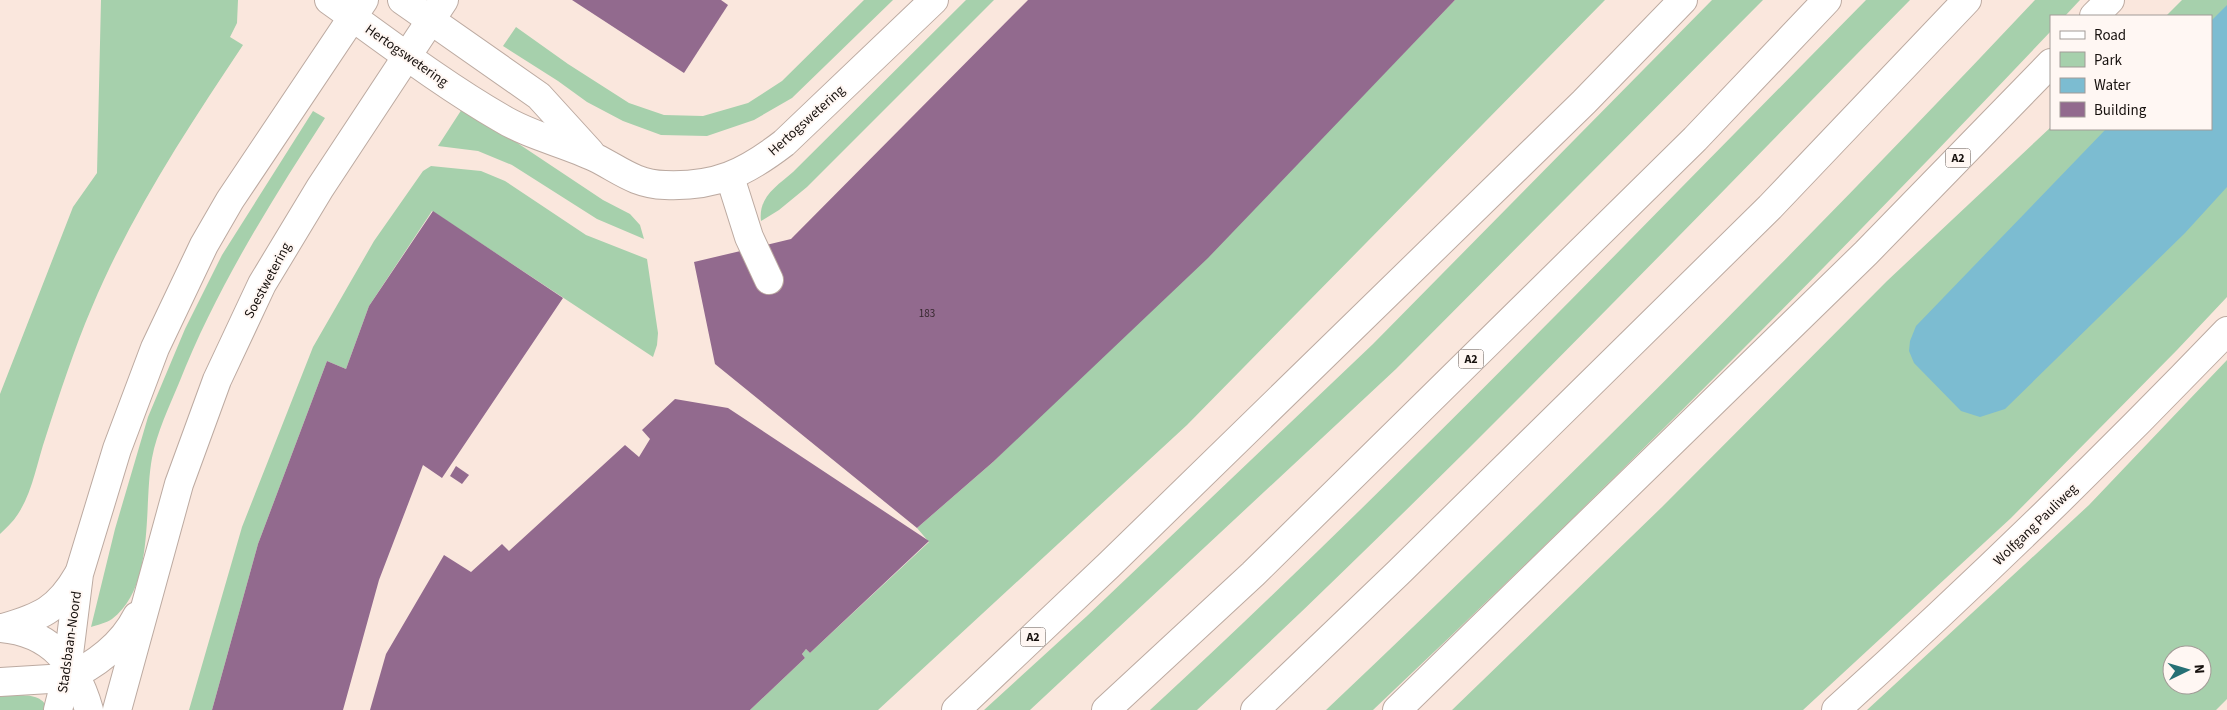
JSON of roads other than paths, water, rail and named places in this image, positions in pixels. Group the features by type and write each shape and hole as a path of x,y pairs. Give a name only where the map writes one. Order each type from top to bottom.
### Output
{"main road":[{"name":"Hertogswetering","path":"329,0 358,8 408,55 502,120 596,158 622,174 664,185 686,185 730,177 758,163 784,143 934,0"},
{"name":"Hertogswetering","path":"402,0 437,10 540,96 596,158"},
{"name":"A2","path":"956,710 1110,565 1548,137 1683,0"},
{"name":"A2","path":"1106,710 1253,574 1696,138 1827,0"},
{"path":"1255,710 1399,572 1770,207 1967,0"},
{"path":"2095,15 2110,0"},
{"path":"1,628 34,619 56,605 79,574 117,449 148,366 204,245 230,200 358,8"},
{"name":"Soestwetering","path":"150,590 179,484 217,380 262,284 320,188 437,10"},
{"name":"A2","path":"1397,710 1866,253 2050,64"},
{"path":"730,177 749,237 770,280"},
{"name":"Wolfgang Pauliweg","path":"1836,710 1924,631 2124,438 2227,331"},
{"name":"Stadsbaan-Noord","path":"58,710 69,671 79,574"},
{"path":"0,682 69,671 102,657 130,632 150,590"},
{"path":"117,710 150,590"},
{"path":"1,628 45,641 69,671 89,710"}],"water":[{"path":"2227,5 2227,187 2185,233 2005,409 1980,417 1961,411 1914,363 1909,351 1910,341 1916,326 2105,130 2212,130 2212,20"}]}
